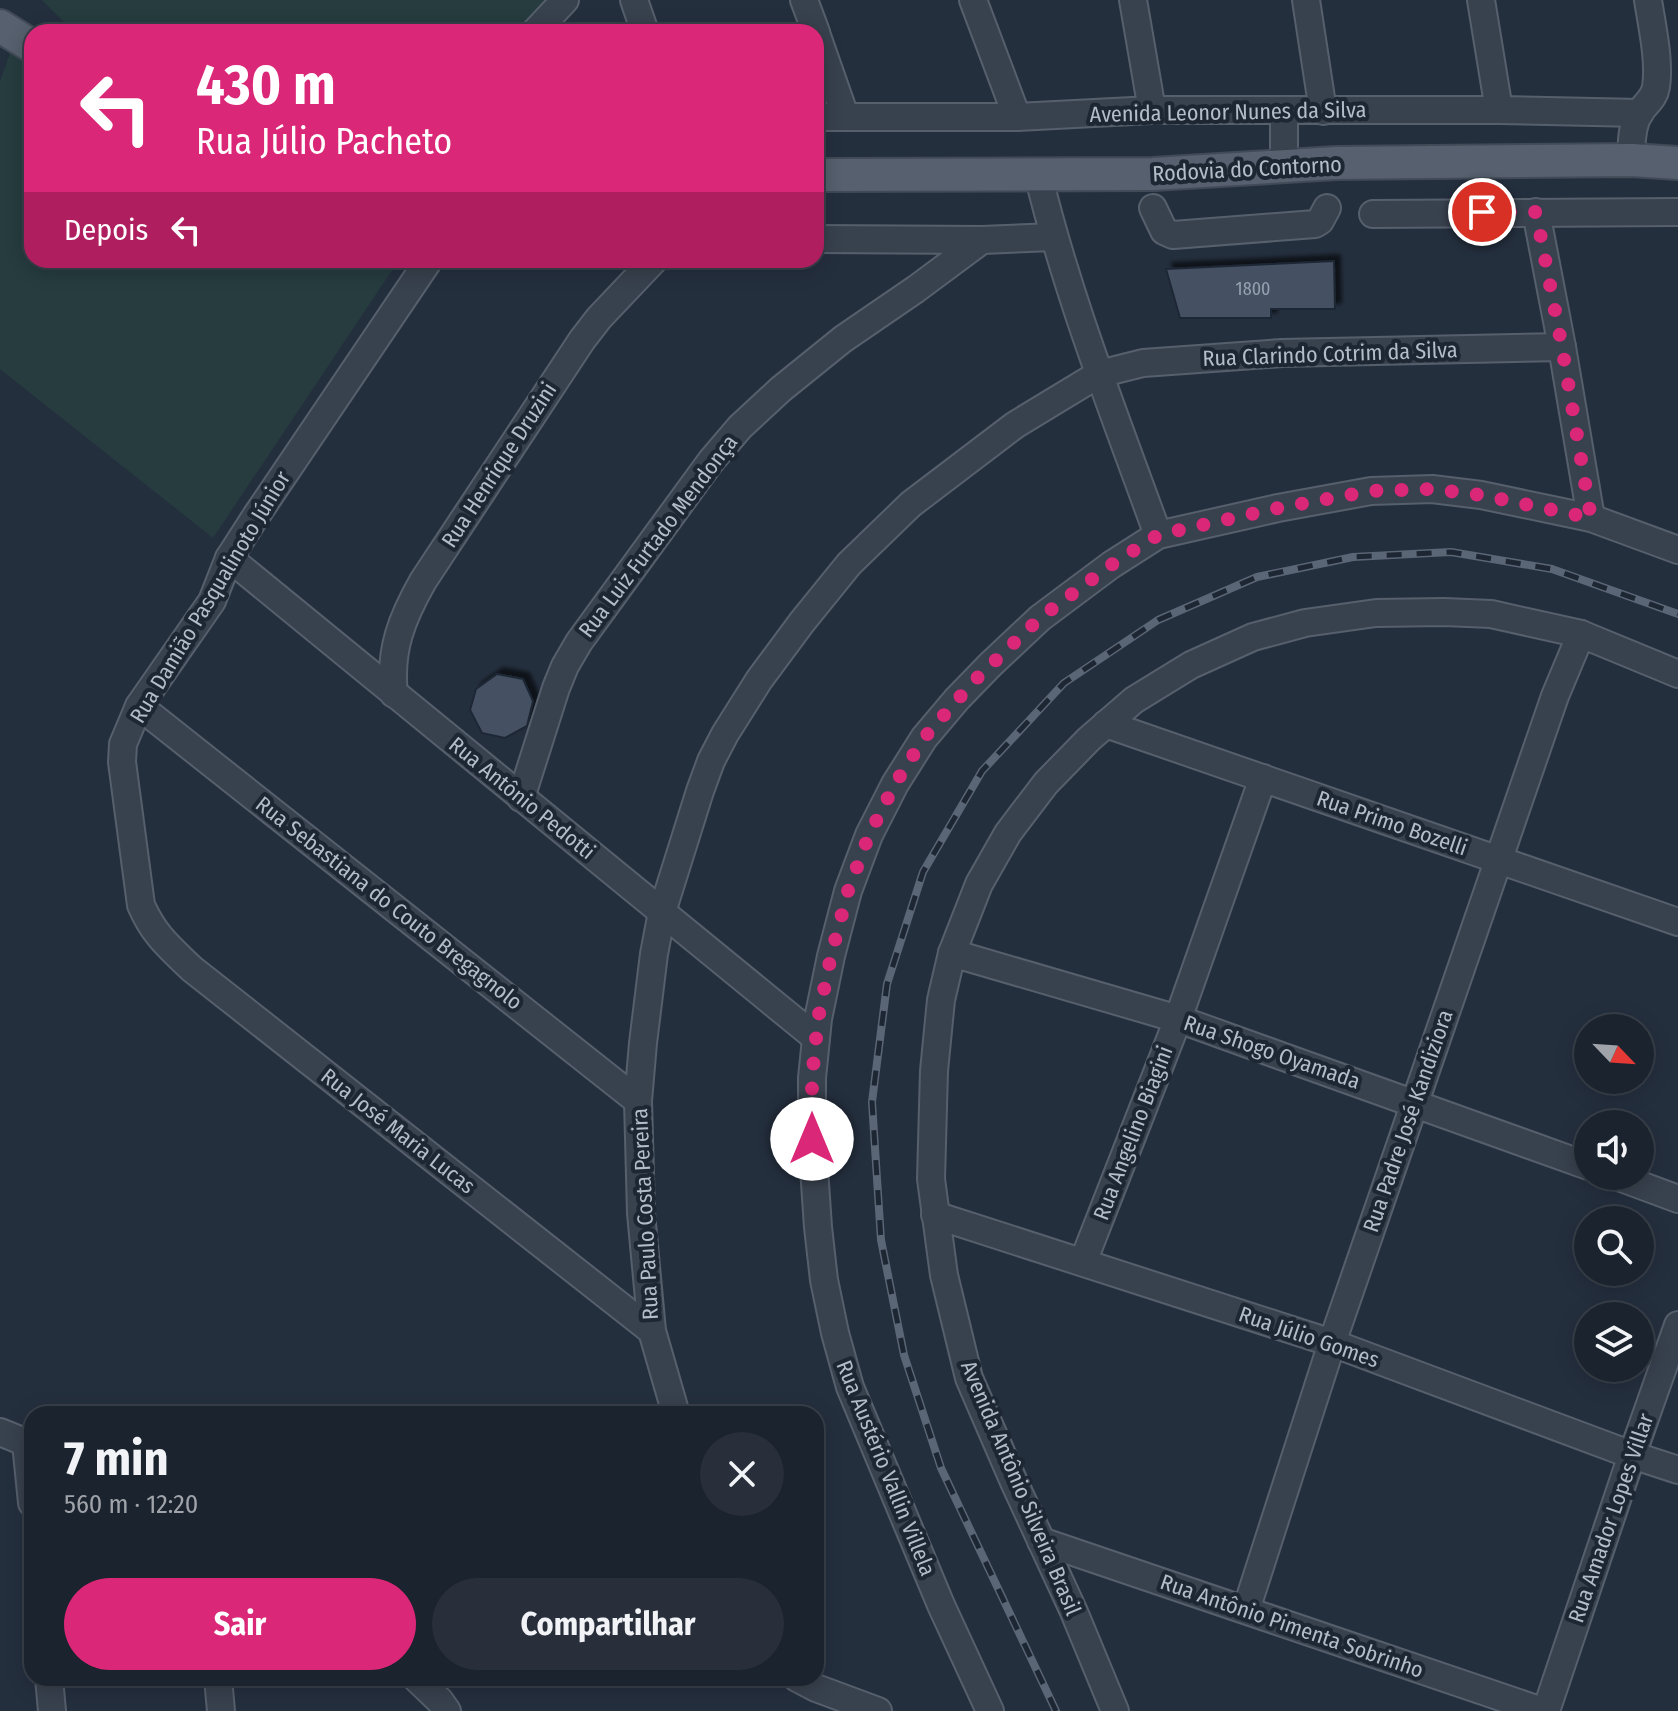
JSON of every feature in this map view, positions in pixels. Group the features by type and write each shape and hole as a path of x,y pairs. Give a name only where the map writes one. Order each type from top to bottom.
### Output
{"main road":[{"path":"0,26 24,41"},
{"name":"Rodovia do Contorno","path":"824,175 1153,174 1336,163 1632,160 1678,163"}],"street":[{"path":"542,24 565,0"},
{"path":"634,0 642,24"},
{"path":"804,0 813,24"},
{"path":"973,0 1017,117"},
{"path":"1133,0 1152,110"},
{"path":"1306,0 1323,111"},
{"path":"1481,0 1499,110"},
{"path":"1632,160 1631,144 1640,113 1656,90 1657,72 1648,0"},
{"path":"824,56 845,116"},
{"name":"Avenida Leonor Nunes da Silva","path":"824,117 1017,117 1152,110 1640,113"},
{"path":"1284,111 1284,167"},
{"path":"1038,174 1054,237 1099,374 1158,535"},
{"path":"1153,208 1164,231 1173,235 1315,224 1327,208"},
{"path":"1536,212 1591,518"},
{"path":"1373,214 1678,212"},
{"path":"824,239 1054,237"},
{"name":"Rua Luiz Furtado Mendonça","path":"521,798 565,666 579,642 730,438 781,389 843,339 982,240"},
{"name":"Rua Damião Pasqualinoto Júnior","path":"150,925 137,885 122,762 123,744 139,706 212,601 229,558 424,268"},
{"name":"Rua Henrique Druzini","path":"394,694 392,672 400,629 423,581 582,340 646,268"},
{"name":"Rua Clarindo Cotrim da Silva","path":"1099,374 1143,363 1282,353 1562,347"},
{"name":"Rua Paulo Costa Pereira","path":"674,1406 652,1331 641,1213 638,1101 654,954 662,912 711,761 759,680 849,564 911,504 1015,425 1099,374"},
{"name":"Rua Austério Vallin Villela","path":"990,1711 941,1605 850,1387 824,1280 818,1227 812,1139 812,1078 818,1019 848,891 869,835 895,784 924,738 979,677 1040,618 1111,565 1158,535 1371,491 1432,489 1481,495 1591,518 1678,550"},
{"name":"Rua Antônio Pedotti","path":"229,558 816,1038"},
{"name":"Avenida Antônio Silveira Brasil","path":"1115,1711 969,1378 944,1275 931,1179 934,1071 941,1000 952,953 979,884 1008,833 1046,783 1089,739 1134,700 1191,665 1253,637 1305,623 1376,613 1491,614 1581,634 1678,674"},
{"name":"Rua Padre José Kandiziora","path":"1246,1610 1414,1102 1555,696 1581,634"},
{"name":"Rua Sebastiana do Couto Bregagnolo","path":"139,706 638,1101"},
{"name":"Rua Primo Bozelli","path":"1106,724 1678,922"},
{"name":"Rua Angelino Biagini","path":"1083,1262 1178,1019 1263,778"},
{"name":"Rua José Maria Lucas","path":"150,925 192,969 652,1331"},
{"name":"Rua Shogo Oyamada","path":"952,953 1178,1019 1574,1161"},
{"path":"1654,1190 1678,1199"},
{"name":"Rua Júlio Gomes","path":"935,1215 1332,1343 1678,1470"},
{"name":"Rua Amador Lopes Villar","path":"1544,1711 1678,1325"},
{"path":"0,1432 24,1442"},
{"name":"Rua Antônio Pimenta Sobrinho","path":"1041,1541 1544,1711"},
{"path":"50,1686 52,1711"},
{"path":"219,1686 221,1711"},
{"path":"423,1686 441,1708"},
{"path":"812,1686 878,1711"}],"green space":[{"path":"42,0 551,0 528,24 66,24"},
{"path":"11,50 24,62 24,268 394,268 213,538 0,369 0,82"}],"building":[{"path":"1334,261 1335,309 1271,309 1271,318 1180,318 1166,269"},
{"path":"497,674 523,679 533,701 527,726 505,738 482,733 470,710 476,689"}],"railway":[{"path":"1056,1711 941,1468 904,1355 881,1240 872,1102 887,984 923,872 982,771 1064,683 1158,620 1257,577 1353,557 1451,552 1552,569 1678,614"}],"route":[{"path":"812,1139 812,1078 818,1019 848,891 869,835 895,784 924,738 973,682 1040,618 1111,565 1158,535 1371,491 1432,489 1481,495 1591,518 1536,212 1482,212"}]}
